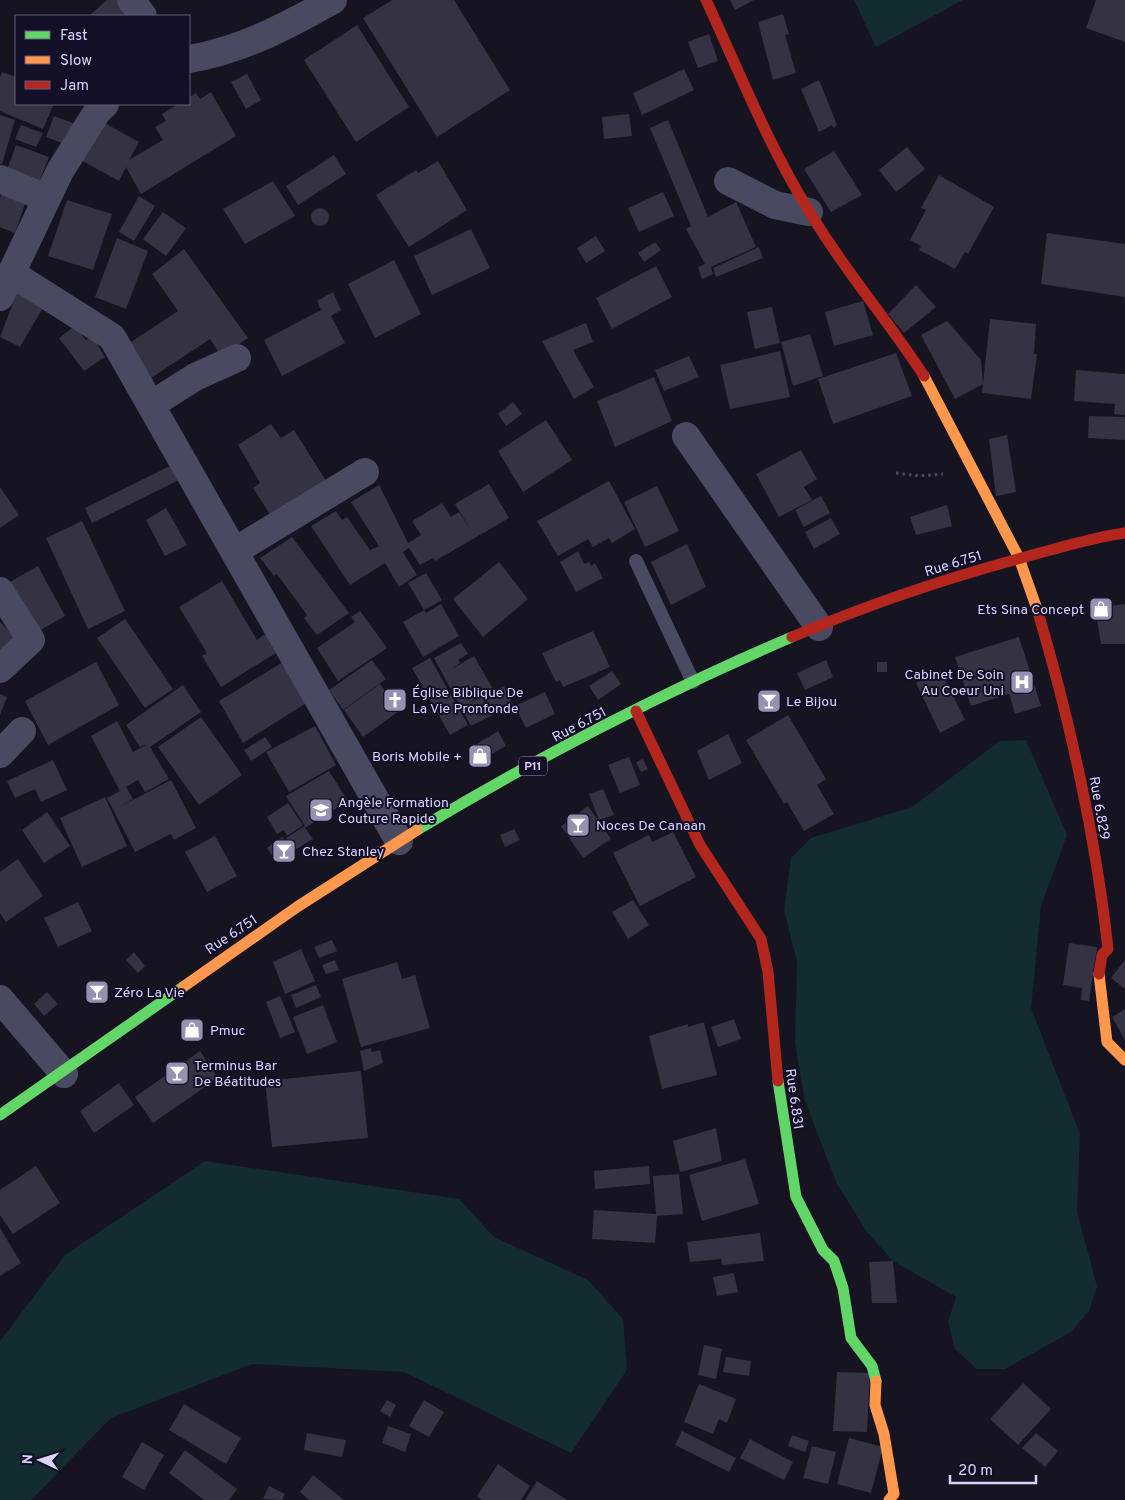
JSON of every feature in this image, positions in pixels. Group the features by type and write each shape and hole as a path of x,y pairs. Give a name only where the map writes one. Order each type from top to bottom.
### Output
{"street":[{"path":"131,0 142,15"},
{"path":"190,59 217,54 246,44 286,26 333,0"},
{"path":"706,0 777,155 809,212 859,285 895,331 925,377 1019,558"},
{"path":"0,297 60,171 97,112 104,105"},
{"path":"0,179 46,198"},
{"path":"728,181 775,205 809,212"},
{"path":"11,273 112,337 399,841"},
{"path":"151,405 195,377 237,358"},
{"path":"686,436 819,627"},
{"path":"235,551 365,472"},
{"name":"Rue 6.751","path":"0,1115 64,1074 211,965 399,841 636,711 693,682 819,627 936,583 1019,558 1125,533"},
{"name":"Rue 6.829","path":"1019,558 1048,647 1077,768 1104,912 1108,950 1102,955 1099,974 1103,1016 1108,1042 1125,1060"},
{"path":"0,591 31,640 0,669"},
{"name":"Rue 6.831","path":"636,711 700,845 760,940 768,972 776,1077 796,1197 823,1250 834,1261 843,1288 851,1338 872,1366 877,1385 875,1405 884,1434 894,1494 889,1500"},
{"path":"0,754 22,732"},
{"path":"0,999 64,1074"}],"lane":[{"path":"636,561 693,682"}],"path":[{"path":"896,473 919,476 973,471"}],"green space":[{"path":"854,0 963,0 876,47"},
{"path":"1026,740 1067,835 1041,906 1031,1008 1080,1134 1077,1212 1097,1286 1089,1311 1071,1332 1005,1369 977,1369 955,1349 948,1322 956,1297 893,1261 867,1232 837,1184 805,1101 795,1043 797,962 784,910 791,858 811,838 912,807 1000,741"},
{"path":"205,1161 459,1199 494,1237 588,1280 623,1319 627,1370 571,1453 404,1372 252,1364 111,1418 31,1500 0,1500 0,1341 66,1254"}],"building":[{"path":"107,0 122,0 138,15 90,15"},
{"path":"392,0 454,0 510,90 437,137 363,18"},
{"path":"730,0 754,0 735,10"},
{"path":"1096,0 1125,0 1125,42 1086,28"},
{"path":"783,14 789,34 785,35 796,73 773,80 758,22"},
{"path":"357,25 409,107 356,142 304,60"},
{"path":"709,34 718,61 698,68 688,42"},
{"path":"684,69 694,90 642,115 633,93"},
{"path":"2,72 15,77 15,105 54,105 43,129 0,111 0,77"},
{"path":"247,74 261,100 246,109 231,82"},
{"path":"819,80 837,125 833,128 832,125 819,132 801,89"},
{"path":"211,92 236,136 141,194 126,167 119,181 79,159 99,120 139,142 129,160 163,140 155,127 166,121 162,114 176,105 190,105 190,96 196,93 200,99"},
{"path":"629,114 632,136 604,139 602,117"},
{"path":"0,115 15,120 2,164 0,164"},
{"path":"54,116 78,125 70,146 46,137"},
{"path":"668,120 708,217 736,202 756,247 711,267 713,274 702,279 698,267 705,264 686,229 691,226 650,128"},
{"path":"21,125 43,133 36,147 15,139"},
{"path":"16,145 49,157 38,185 6,173"},
{"path":"907,147 925,169 896,192 879,170"},
{"path":"834,151 862,195 831,212 804,169"},
{"path":"334,155 346,174 298,205 286,186"},
{"path":"438,161 467,210 409,247 376,195 416,170 418,173"},
{"path":"939,175 994,207 968,254 965,252 955,269 919,250 921,246 910,240 926,210 921,208"},
{"path":"273,181 295,216 245,244 223,209"},
{"path":"663,192 674,216 639,232 628,208"},
{"path":"2,193 26,201 15,233 0,227 0,199"},
{"path":"139,196 155,206 134,241 119,232"},
{"path":"67,200 112,214 93,270 48,256"},
{"path":"316,208 324,208 329,213 327,224 316,226 311,221 311,213"},
{"path":"163,212 186,228 166,256 143,239"},
{"path":"471,229 490,268 432,295 414,256"},
{"path":"1047,233 1125,244 1125,297 1041,284"},
{"path":"596,236 605,251 586,263 577,248"},
{"path":"117,238 148,251 126,309 95,297"},
{"path":"655,242 661,250 644,262 638,253"},
{"path":"759,247 763,258 716,277 713,268"},
{"path":"184,249 248,338 221,356 210,339 151,378 128,344 178,311 152,274"},
{"path":"394,260 421,314 375,338 348,284"},
{"path":"656,266 672,297 612,329 596,298"},
{"path":"916,285 936,307 904,333 888,314"},
{"path":"18,290 44,306 20,347 0,337"},
{"path":"333,292 341,310 331,316 345,343 282,376 264,340 321,310 317,301"},
{"path":"863,301 873,335 834,346 825,312"},
{"path":"772,307 780,343 755,349 747,312"},
{"path":"990,319 1036,324 1034,354 1037,354 1031,399 982,393"},
{"path":"947,321 981,360 983,384 955,399 921,335"},
{"path":"586,323 593,342 573,350 594,387 574,399 542,341"},
{"path":"75,326 86,340 91,335 105,357 84,371 59,338"},
{"path":"810,334 823,376 793,386 781,342"},
{"path":"780,351 790,397 730,409 720,365"},
{"path":"896,353 912,396 833,424 818,379"},
{"path":"689,356 699,377 664,391 655,370"},
{"path":"1076,370 1125,374 1125,415 1114,414 1115,404 1074,401"},
{"path":"654,377 672,421 615,447 597,401"},
{"path":"513,402 522,414 506,426 498,414"},
{"path":"1089,416 1125,417 1125,440 1088,438"},
{"path":"546,420 572,460 523,492 498,451"},
{"path":"271,424 281,438 294,430 328,484 273,519 253,488 260,483 238,445"},
{"path":"1007,435 1016,492 996,496 989,439"},
{"path":"801,450 817,479 804,487 812,500 779,517 756,474"},
{"path":"172,465 179,480 92,523 85,508"},
{"path":"609,481 635,529 612,543 609,538 593,547 588,539 558,556 537,521"},
{"path":"489,484 509,518 435,561 433,558 420,565 409,548 403,552 417,575 399,587 385,563 350,585 311,526 336,511 342,520 347,517 370,550 379,546 351,502 379,485 408,543 421,535 412,521 442,503 451,517 459,512 471,530 455,504"},
{"path":"657,486 679,531 645,547 624,502"},
{"path":"0,487 19,515 0,528"},
{"path":"821,496 830,513 804,527 795,510"},
{"path":"947,505 952,526 916,535 910,517"},
{"path":"166,508 187,545 165,556 146,520"},
{"path":"831,518 840,534 814,549 805,532"},
{"path":"82,521 125,611 88,629 46,538"},
{"path":"292,537 349,613 317,635 304,618 307,615 277,574 274,576 260,558"},
{"path":"687,544 706,587 671,605 651,562"},
{"path":"578,551 584,564 589,562 591,566 595,563 603,578 576,592 560,562"},
{"path":"499,562 528,599 483,637 453,599"},
{"path":"38,566 65,616 37,632 10,582"},
{"path":"426,573 442,600 424,610 408,583"},
{"path":"222,581 257,640 265,634 276,653 221,687 202,656 207,653 179,607"},
{"path":"441,604 459,636 423,657 403,622 424,610 426,613"},
{"path":"1125,604 1125,644 1101,644 1095,608"},
{"path":"360,611 387,648 338,681 317,648 355,622 351,617"},
{"path":"125,619 173,689 145,708 97,638"},
{"path":"0,622 20,642 0,662"},
{"path":"593,631 610,667 563,687 560,680 556,682 542,653"},
{"path":"1019,637 1041,706 1015,714 1009,694 971,706 955,657"},
{"path":"461,643 468,654 458,660 460,663 452,669 474,656 493,689 467,704 504,686 513,705 471,726 434,658"},
{"path":"430,658 468,725 450,735 412,668"},
{"path":"372,660 386,679 343,710 329,690"},
{"path":"826,660 833,677 805,690 797,673"},
{"path":"96,662 119,705 48,745 25,701"},
{"path":"283,662 308,702 243,743 219,701"},
{"path":"877,662 887,662 887,672 877,672"},
{"path":"940,670 965,720 940,733 916,683"},
{"path":"612,671 621,684 598,700 589,686"},
{"path":"380,684 399,711 363,737 344,710"},
{"path":"183,685 201,712 150,747 169,779 145,792 138,780 126,787 133,799 119,807 171,780 196,828 174,840 171,834 135,852 107,798 120,791 91,736 117,721 133,752 148,744 140,747 126,725"},
{"path":"771,691 778,705 767,711 760,696"},
{"path":"545,692 555,714 526,728 515,706"},
{"path":"0,694 7,697 0,715"},
{"path":"788,715 826,779 817,785 834,814 804,831 787,802 784,804 746,740"},
{"path":"201,717 242,775 199,805 158,747"},
{"path":"315,726 336,765 289,792 266,752"},
{"path":"498,731 506,746 481,760 472,747"},
{"path":"728,734 742,763 709,780 697,751"},
{"path":"265,737 272,747 251,761 244,750"},
{"path":"629,757 640,785 620,793 608,765"},
{"path":"643,759 648,769 641,772 636,762"},
{"path":"53,760 67,790 41,802 35,789 15,798 7,781"},
{"path":"329,771 348,801 305,828 313,839 295,850 286,838 305,826 286,796"},
{"path":"603,789 614,815 599,820 589,794"},
{"path":"105,797 127,846 82,867 60,818"},
{"path":"288,803 303,825 287,836 284,830 277,834 267,817"},
{"path":"588,806 611,839 583,858 561,826"},
{"path":"47,812 70,846 44,863 22,830"},
{"path":"514,829 520,840 505,847 500,835"},
{"path":"673,832 696,877 640,906 613,853 649,835 652,842"},
{"path":"215,836 237,876 207,892 185,852"},
{"path":"282,837 293,852 277,863 267,848"},
{"path":"18,859 43,896 6,922 0,913 0,872"},
{"path":"633,900 649,925 628,939 612,912"},
{"path":"78,902 92,931 58,947 44,918"},
{"path":"332,940 337,951 319,958 314,947"},
{"path":"1069,943 1097,947 1089,1001 1081,1000 1082,988 1063,985"},
{"path":"301,949 315,981 285,994 273,962"},
{"path":"134,952 145,966 138,973 126,960"},
{"path":"335,960 339,970 326,974 322,965"},
{"path":"1125,960 1125,989 1111,978"},
{"path":"397,962 402,979 415,975 430,1028 361,1047 342,979"},
{"path":"316,985 321,997 296,1008 291,995"},
{"path":"47,992 58,1004 44,1016 34,1004"},
{"path":"280,996 295,1032 280,1038 266,1002"},
{"path":"323,1005 337,1042 307,1054 293,1017"},
{"path":"1125,1009 1125,1040 1112,1017"},
{"path":"734,1019 741,1039 718,1047 711,1027"},
{"path":"704,1022 717,1075 662,1089 649,1036 688,1024 688,1027"},
{"path":"371,1048 372,1052 380,1050 383,1063 364,1071 360,1051"},
{"path":"200,1051 218,1078 153,1123 135,1097"},
{"path":"361,1071 368,1138 272,1147 265,1081"},
{"path":"119,1083 134,1105 94,1133 80,1111"},
{"path":"716,1128 722,1161 680,1172 673,1141"},
{"path":"745,1159 759,1204 702,1221 689,1175"},
{"path":"36,1166 60,1203 13,1234 0,1215 0,1190"},
{"path":"649,1166 650,1184 595,1189 594,1171"},
{"path":"679,1174 683,1214 657,1216 655,1243 592,1239 594,1210 656,1214 653,1176"},
{"path":"0,1228 21,1263 0,1276"},
{"path":"760,1233 764,1261 722,1265 721,1259 690,1262 687,1242"},
{"path":"893,1261 897,1303 872,1303 869,1262"},
{"path":"734,1273 738,1292 717,1296 713,1277"},
{"path":"704,1345 722,1349 716,1379 698,1375"},
{"path":"726,1357 751,1361 749,1376 723,1372"},
{"path":"837,1372 870,1373 867,1432 833,1431"},
{"path":"1023,1383 1051,1409 1018,1445 990,1419"},
{"path":"699,1384 736,1399 727,1423 719,1419 713,1434 684,1422"},
{"path":"387,1400 396,1405 390,1417 380,1411"},
{"path":"424,1400 444,1412 429,1437 409,1426"},
{"path":"184,1404 241,1438 226,1464 169,1430"},
{"path":"388,1426 411,1434 405,1452 382,1443"},
{"path":"682,1431 736,1458 729,1472 675,1445"},
{"path":"307,1433 346,1440 342,1457 304,1450"},
{"path":"1036,1433 1058,1451 1045,1467 1022,1448"},
{"path":"792,1435 809,1441 805,1452 788,1446"},
{"path":"849,1438 883,1447 871,1493 837,1484"},
{"path":"750,1439 793,1462 784,1480 740,1458"},
{"path":"142,1442 164,1455 144,1490 122,1477"},
{"path":"812,1446 836,1452 828,1484 803,1478"},
{"path":"185,1450 237,1489 229,1500 204,1500 169,1473"},
{"path":"498,1464 530,1486 521,1500 482,1500 477,1496"},
{"path":"313,1475 344,1500 309,1500 300,1492"},
{"path":"537,1481 567,1500 525,1500"},
{"path":"269,1486 285,1494 282,1500 263,1499"}],"traffic: fast":[{"path":"417,830 508,777 601,727 696,680 792,637"},
{"path":"0,1115 183,987"},
{"path":"778,1081 796,1197 823,1250 834,1261 843,1288 851,1338 872,1366 876,1381"}],"traffic: slow":[{"path":"924,376 1019,558 1037,609"},
{"path":"183,987 297,907 417,830"},
{"path":"1099,974 1107,1042 1125,1060"},
{"path":"876,1381 875,1405 884,1434 894,1494 889,1500"}],"traffic: jam":[{"path":"706,0 754,107 794,186 836,253 924,376"},
{"path":"792,637 852,613 943,581 1069,545 1125,533"},
{"path":"1037,609 1060,692 1089,821 1108,949 1102,955 1099,974"},
{"path":"636,711 700,845 761,939 768,972 778,1081"}],"place":[{"name":"Ets Sina Concept","path":"1101,609"},
{"name":"Cabinet De Soin Au Coeur Uni","path":"1022,682"},
{"name":"Église Biblique De La Vie Pronfonde","path":"395,700"},
{"name":"Le Bijou","path":"769,701"},
{"name":"Boris Mobile +","path":"480,756"},
{"name":"Angèle Formation Couture Rapide","path":"321,810"},
{"name":"Noces De Canaan","path":"578,825"},
{"name":"Chez Stanley","path":"284,851"},
{"name":"Zéro La Vie","path":"97,992"},
{"name":"Pmuc","path":"192,1030"},
{"name":"Terminus Bar De Béatitudes","path":"177,1073"}]}
